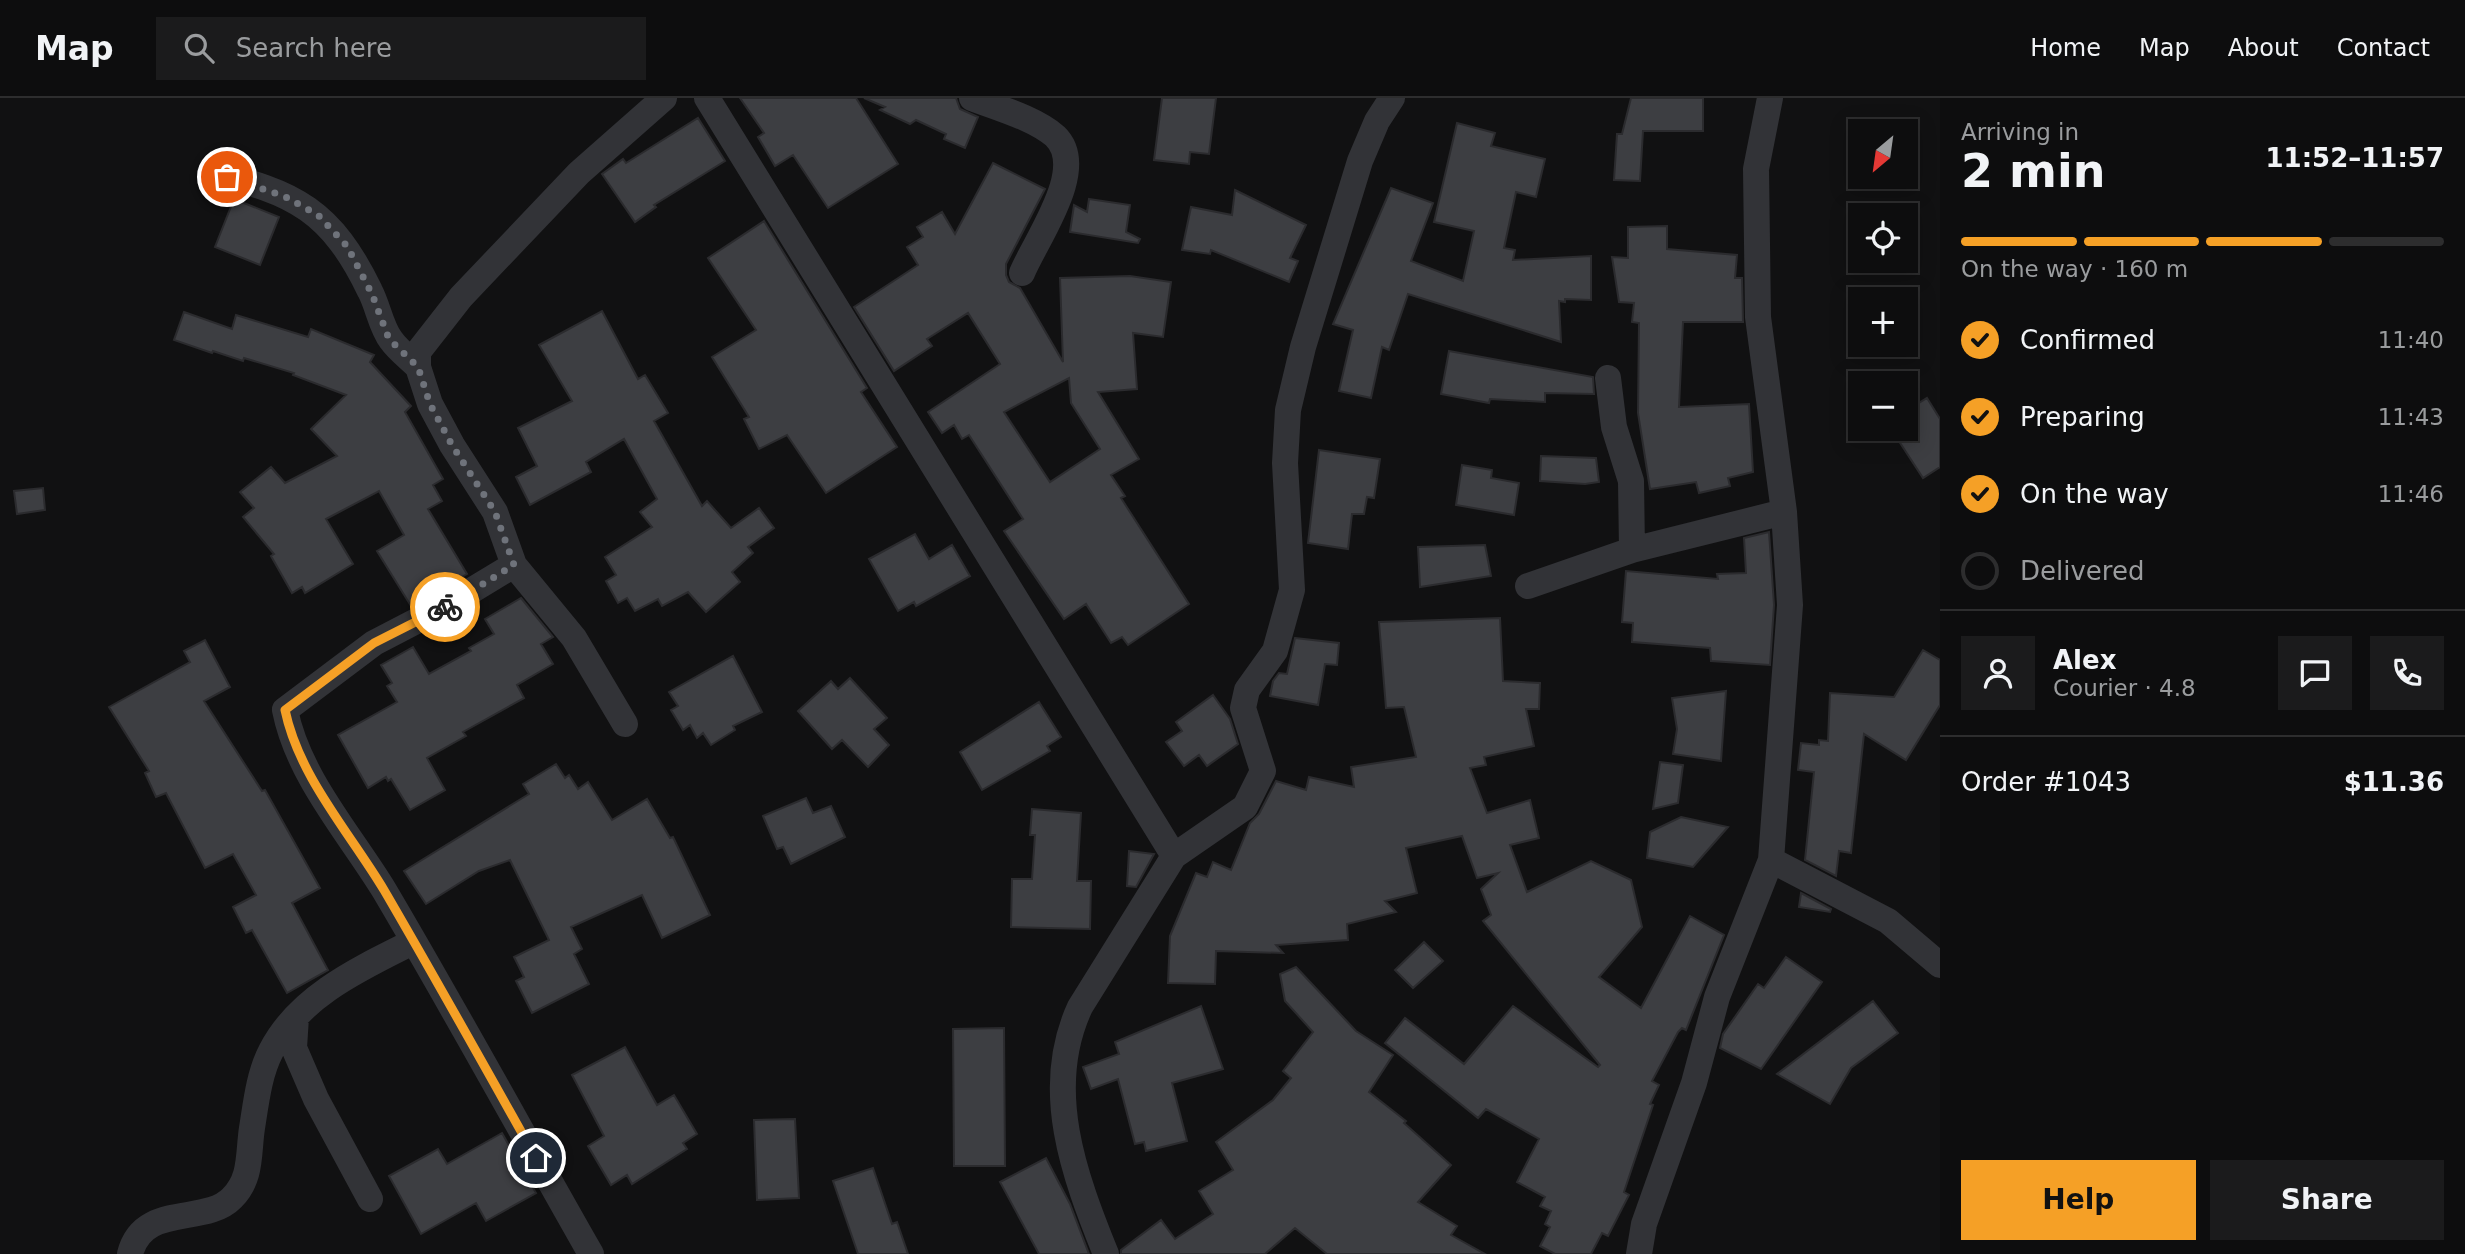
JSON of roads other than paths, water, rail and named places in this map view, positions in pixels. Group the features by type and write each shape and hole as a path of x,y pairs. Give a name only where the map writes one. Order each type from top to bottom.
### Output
{"street":[{"path":"625,724 574,638 514,565 495,512 452,445 430,404 418,367 418,352 461,297 579,173 664,98"},
{"path":"707,98 1174,856"},
{"path":"972,98 1055,137 1068,162 1067,180 1022,273"},
{"path":"1106,1254 1073,1167 1061,1090 1069,1031 1080,1007 1174,856 1245,807 1263,771 1243,708 1247,690 1275,651 1292,590 1285,463 1289,410 1303,347 1360,161 1377,121 1392,98"},
{"path":"1639,1254 1644,1224 1694,1083 1717,997 1771,860 1790,605 1784,512 1758,317 1756,169 1770,98"},
{"path":"210,173 254,184 318,215 347,246 372,294 389,339 418,367"},
{"path":"1608,378 1614,427 1630,481 1632,550"},
{"path":"1528,586 1632,550 1784,512"},
{"path":"514,565 451,603 374,643 285,710 289,730 309,773 413,942 591,1254"},
{"path":"1771,860 1888,921 1940,965"},
{"path":"130,1254 132,1246 147,1228 172,1216 208,1210 230,1201 244,1183 249,1166 258,1090 270,1052 296,1017 312,1001 368,965 413,942"},
{"path":"296,1017 294,1048 316,1099 370,1199"}]}
